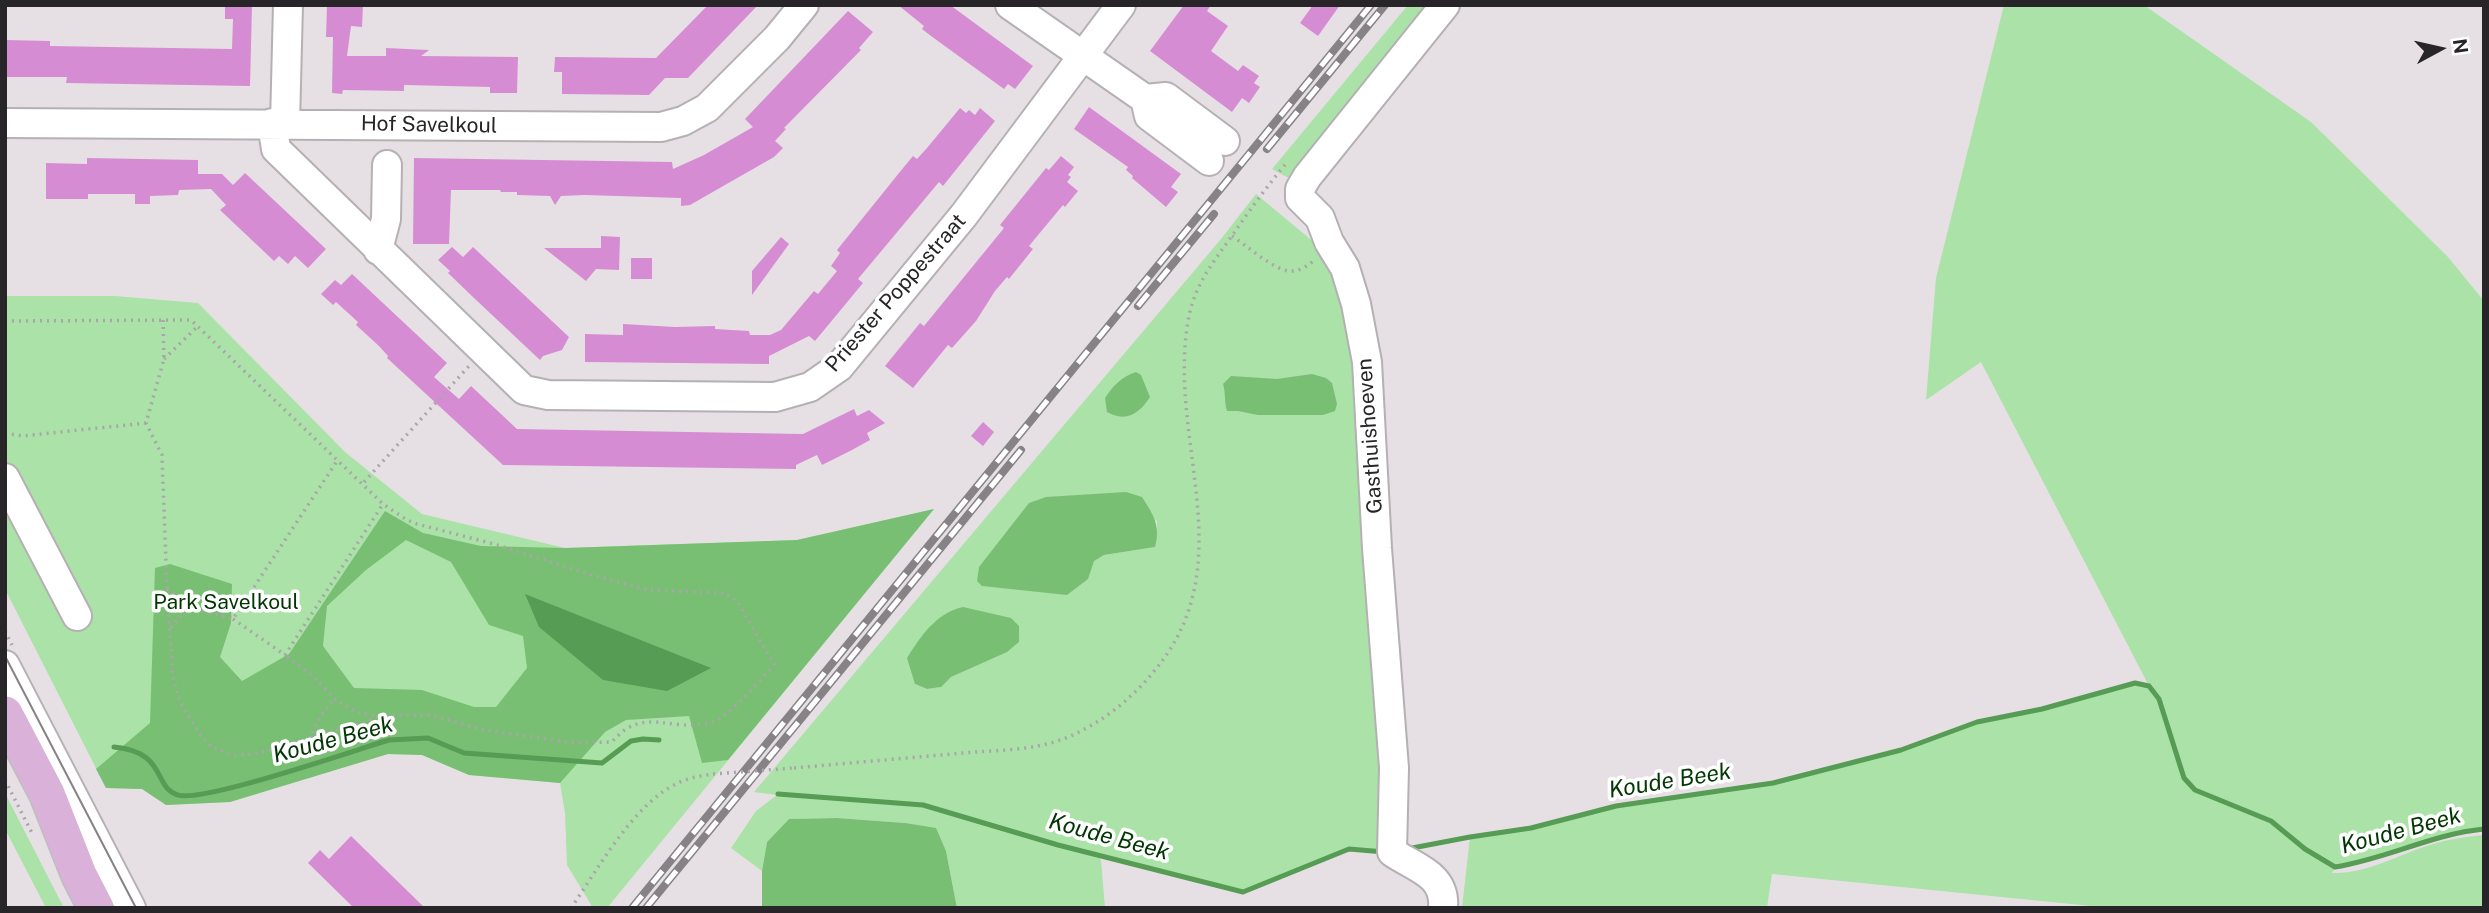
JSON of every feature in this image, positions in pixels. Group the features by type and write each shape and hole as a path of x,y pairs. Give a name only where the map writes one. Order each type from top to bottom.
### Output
{"main road":[{"path":"5,714 47,794 79,875 96,908"},
{"path":"5,752 85,908"}],"street":[{"name":"Priester Poppestraat","path":"288,5 276,149 524,390 548,395 775,397 810,387 839,367 964,215 1121,5"},
{"name":"Hof Savelkoul","path":"5,123 661,127 683,121 707,108 777,38 804,5"},
{"path":"1010,5 1145,99 1149,116 1217,151"},
{"name":"Gasthuishoeven","path":"1443,908 1444,897 1439,884 1431,875 1392,852 1394,768 1377,548 1367,362 1345,268 1329,242 1320,218 1300,198 1300,189 1445,5"},
{"path":"378,250 386,219 387,165"},
{"path":"5,478 77,616"},
{"path":"5,666 131,908"}],"path":[{"path":"571,908 637,814 657,794 677,783 713,774 1016,750 1061,739 1098,722 1141,688 1167,655 1185,624 1194,595 1200,560 1199,516 1184,384 1185,343 1190,313 1198,286 1213,259 1286,163"},
{"path":"1232,236 1277,267 1289,272 1302,269 1312,262 1329,242"},
{"path":"163,320 164,359 146,423 162,455 173,677 180,702 211,747 234,755 255,754 379,716"},
{"path":"5,321 191,320 383,503 407,520 648,590 724,593 737,601 775,664 751,692 714,722 678,725 646,721 624,728 612,742 575,743 485,730 431,715 379,716 357,713 334,699 312,675 285,654 233,619 192,608 167,589"},
{"path":"164,359 197,327"},
{"path":"363,482 482,351"},
{"path":"5,433 23,436 146,423"},
{"path":"233,619 338,460"},
{"path":"285,654 383,503"},
{"path":"170,630 180,617 192,608"},
{"path":"309,738 334,699"}],"green space":[{"path":"1408,5 1463,5 1314,192 1272,169"},
{"path":"2004,5 2144,5 2311,122 2448,257 2484,301 2484,829 2446,836 2336,867 2332,873 2370,867 2443,841 2484,835 2484,908 2111,908 1772,874 1767,908 1462,908 1470,837 1531,828 1616,806 1773,783 1901,750 1977,722 2042,709 2135,683 2149,686 1981,362 1926,400 1936,278"},
{"path":"1256,194 1345,268 1351,288 1392,852 1349,849 1243,892 1097,854 1101,860 1105,908 957,908 946,851 905,823 837,818 789,819 767,842 762,871 731,848 756,811 777,795 754,792 1221,239","holes":["1157,520 1155,547 1104,555 1094,561","1019,642 1007,651 951,677 940,687 927,689 915,684"]},
{"name":"Park Savelkoul","path":"5,296 115,296 198,303 345,452 422,514 565,548 797,540 934,509 607,908 593,908 567,865 565,813 560,783 469,775 422,755 388,754 230,802 166,805 142,789 106,788 5,589"},
{"path":"1136,372 1141,375 1150,397 1146,403 1132,415 1120,417 1107,412 1105,398 1122,379"},
{"path":"1312,374 1332,383 1337,404 1335,411 1323,415 1258,415 1227,411 1223,384 1231,376 1277,379"},
{"path":"1126,492 1142,497 1150,509 1157,533 1155,547 1104,555 1094,561 1088,579 1067,595 982,586 977,581 979,567 1029,503 1046,497"},
{"path":"934,509 728,760 702,763 689,716 626,720 605,732 560,783 469,775 422,755 388,754 230,802 166,805 142,789 106,788 96,769 150,723 155,568 170,564 232,584 231,623 220,657 242,681 289,654 385,511 423,533 481,546 566,548 797,540","holes":["406,540 451,562 489,625 523,636 527,668 496,707 474,707 422,690 354,688 323,646 327,606 366,570"]},
{"path":"963,607 1011,618 1019,626 1019,642 1007,652 951,677 941,687 927,689 915,684 907,658 937,620"},
{"path":"5,793 64,908 46,908 5,829"},
{"path":"837,818 936,828 946,851 957,908 762,908 762,871 767,842 789,819"}],"shaded area":[{"path":"525,594 711,668 667,691 603,680 539,627"}],"building":[{"path":"225,5 252,5 250,86 66,83 67,77 5,77 5,40 50,41 50,46 232,49 233,19 225,19"},
{"path":"327,5 363,5 362,27 351,26 347,56 386,56 386,48 429,50 421,56 518,57 517,93 490,93 490,87 404,85 404,91 343,90 342,94 332,93 333,37 326,37"},
{"path":"708,5 758,5 688,78 665,78 649,95 562,94 562,72 554,72 555,57 656,58"},
{"path":"898,5 950,5 1033,66 1015,89 1008,84 1004,89 922,29 924,26"},
{"path":"1184,5 1211,5 1207,11 1228,26 1211,51 1238,71 1243,65 1259,76 1254,83 1260,87 1249,103 1242,98 1232,112 1150,51"},
{"path":"1313,5 1340,5 1318,36 1300,23"},
{"path":"848,11 873,32 859,48 861,50 784,128 786,129 775,141 783,148 774,157 690,205 681,206 681,198 585,195 561,196 555,205 550,196 517,195 517,192 500,190 451,190 449,244 413,244 414,158 672,162 673,169 753,127 745,119"},
{"path":"1089,107 1181,174 1171,187 1178,192 1166,207 1132,178 1126,170 1128,167 1074,129"},
{"path":"960,108 975,115 980,108 995,121 943,186 939,182 858,279 863,283 815,341 809,336 769,356 769,364 585,362 585,334 623,335 623,324 715,326 715,329 749,331 750,335 770,335 781,330 814,291 818,294 837,271 831,266 840,253 837,250 899,173 913,156 917,159"},
{"path":"1061,156 1074,167 1067,182 1078,191 1029,246 1033,249 1009,279 1007,277 995,291 976,321 952,348 948,345 913,388 885,366 920,323 924,326 1004,228 1000,225 1046,168 1049,170"},
{"path":"87,158 198,160 198,174 222,174 233,185 245,173 326,249 308,268 295,256 288,264 279,256 274,261 220,210 226,205 211,189 179,190 178,195 150,196 150,204 135,204 135,194 88,194 88,199 46,199 46,163 87,164"},
{"path":"601,236 620,237 619,270 596,269 586,281 544,248 601,248"},
{"path":"781,237 789,244 752,295 752,271"},
{"path":"452,247 463,257 473,247 569,337 562,350 543,356 540,360 448,273 450,271 438,260"},
{"path":"631,258 652,258 652,279 631,279"},
{"path":"352,274 447,363 434,377 459,399 471,386 517,429 803,434 854,409 857,416 869,410 885,423 867,433 870,440 852,450 822,465 817,455 796,465 796,469 503,465 387,358 379,346 356,325 358,322 336,302 333,305 321,294 335,280 341,285"},
{"path":"983,422 994,432 983,446 971,436"},
{"path":"351,836 425,908 354,908 308,863 320,850 329,859"}],"waterway":[{"name":"Koude Beek","path":"1407,849 1531,828 1616,806 1773,783 1901,750 1977,722 2042,709 2135,683 2149,686 2159,699 2184,778 2195,790 2271,821 2305,849 2335,867 2446,836 2484,829"},
{"name":"Koude Beek","path":"114,747 143,755 151,762 170,791 178,795 193,795 246,784 389,740 428,738 464,753 602,763 631,741 659,740"},
{"name":"Koude Beek","path":"778,794 923,805 1058,845 1243,892 1349,849 1384,852"}],"tram line":[{"path":"5,656 136,908"}],"railway":[{"path":"632,908 1371,5"},
{"path":"1267,149 1385,5"},
{"path":"1138,306 1214,214"},
{"path":"646,908 1021,450"}]}
